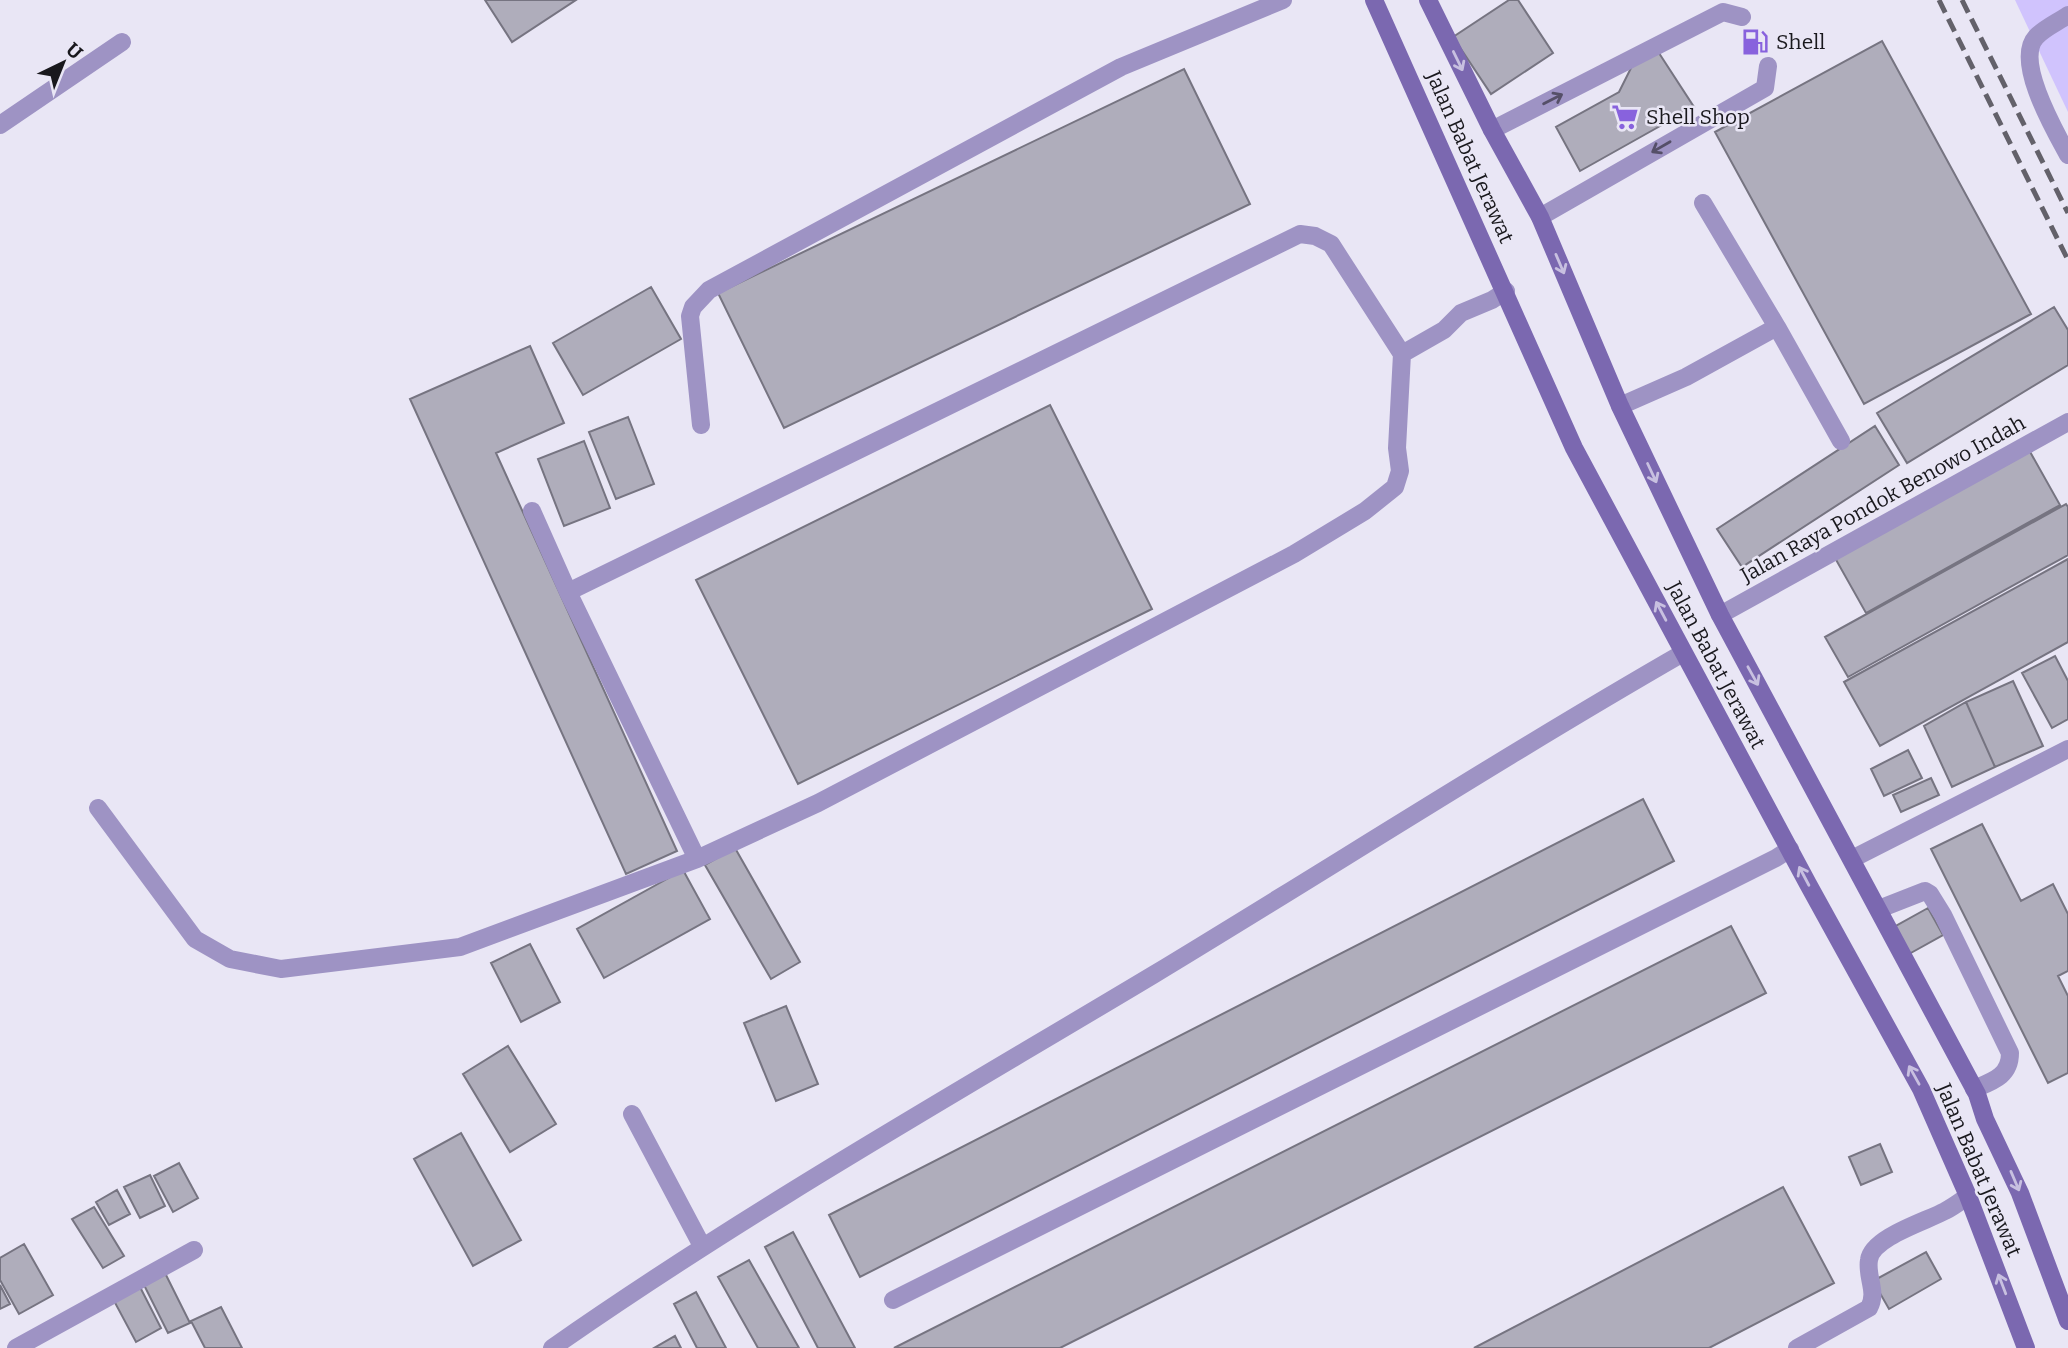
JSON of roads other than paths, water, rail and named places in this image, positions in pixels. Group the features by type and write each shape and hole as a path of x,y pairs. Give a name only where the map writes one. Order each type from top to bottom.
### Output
{"main road":[{"name":"Jalan Babat Jerawat","path":"1374,0 1499,296 1529,349 1574,448 1683,653 1783,854 1921,1089 1968,1196 2026,1348"},
{"name":"Jalan Babat Jerawat","path":"1428,0 1492,130 1540,217 1620,406 1720,615 1975,1090 1985,1119 2020,1194 2068,1321"}],"street":[{"path":"701,425 690,316 693,307 709,290 1121,67 1283,0"},
{"path":"1492,130 1723,12 1742,17"},
{"path":"2068,15 2035,37 2029,51 2037,90 2068,155"},
{"path":"0,125 122,42"},
{"path":"1540,217 1765,88 1768,66"},
{"path":"1703,202 1841,441"},
{"path":"98,808 195,939 230,959 281,969 460,947 697,859 831,797 1294,554 1365,511 1395,486 1400,471 1397,448 1402,354 1331,244 1315,236 1300,234 568,592"},
{"path":"1402,354 1444,330 1461,313 1499,296"},
{"path":"1620,406 1686,377 1777,327"},
{"name":"Jalan Raya Pondok Benowo Indah","path":"1720,615 2068,422"},
{"path":"532,511 568,592 697,859"},
{"path":"552,1348 702,1246 1320,874 1609,694 1683,653"},
{"path":"1852,859 2068,749"},
{"path":"893,1300 1783,854"},
{"path":"1879,909 1925,891 1930,894 1942,915 2010,1053 2008,1068 2001,1077 1975,1090"},
{"path":"632,1114 702,1246"},
{"path":"1797,1348 1869,1308 1873,1301 1868,1260 1873,1249 1916,1224 1944,1212 1968,1196"},
{"path":"16,1348 39,1343 194,1250"}],"railway":[{"path":"1939,0 2068,260"},
{"path":"1962,0 2068,213"}],"place":[{"name":"Shell","path":"1755,42"},
{"name":"Shell Shop","path":"1625,117"}]}
